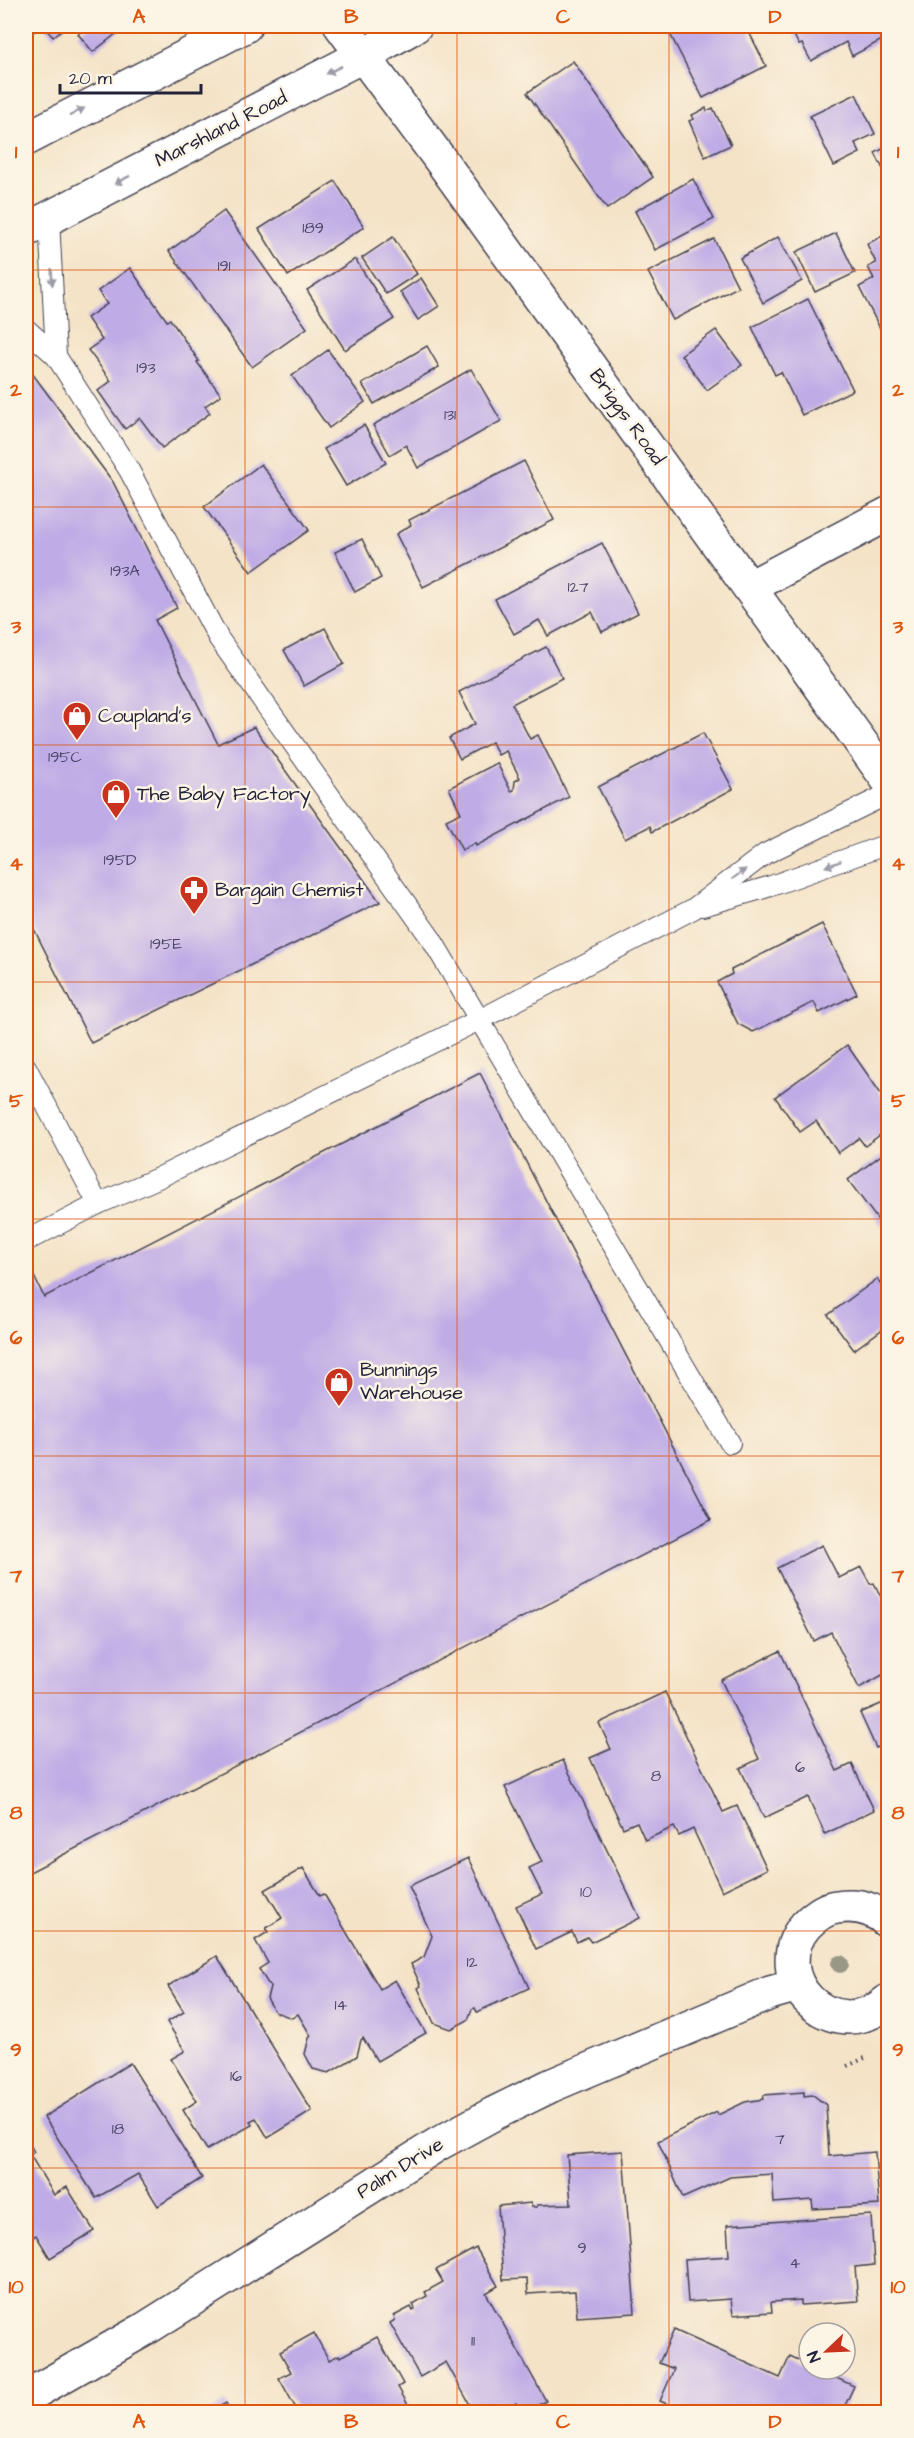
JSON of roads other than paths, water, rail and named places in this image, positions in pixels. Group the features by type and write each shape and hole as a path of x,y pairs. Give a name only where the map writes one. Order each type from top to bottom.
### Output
{"main road":[{"path":"26,139 245,26"},
{"name":"Briggs Road","path":"341,26 888,780"},
{"name":"Marshland Road","path":"37,224 416,26"},
{"path":"750,587 888,514"},
{"path":"885,2014 842,2018 824,2012 808,2000 798,1985 792,1966 794,1947 802,1930 815,1916 833,1907 852,1905 870,1909 888,1922"},
{"name":"Palm Drive","path":"26,2397 145,2329 438,2144 493,2114 550,2086 770,1993 798,1985"}],"lane":[{"path":"37,224 56,356"},
{"path":"26,329 56,356 129,470 219,639 432,940 481,1019 730,1443"},
{"path":"26,1240 98,1204 158,1178 481,1019 693,909 765,854 888,794"},
{"path":"693,909 771,886 888,844"},
{"path":"26,1067 98,1204"}],"place":[{"name":"Coupland's","path":"77,742"},
{"name":"The Baby Factory","path":"116,820"},
{"name":"Bargain Chemist","path":"194,916"},
{"name":"Bunnings Warehouse","path":"339,1408"}]}
